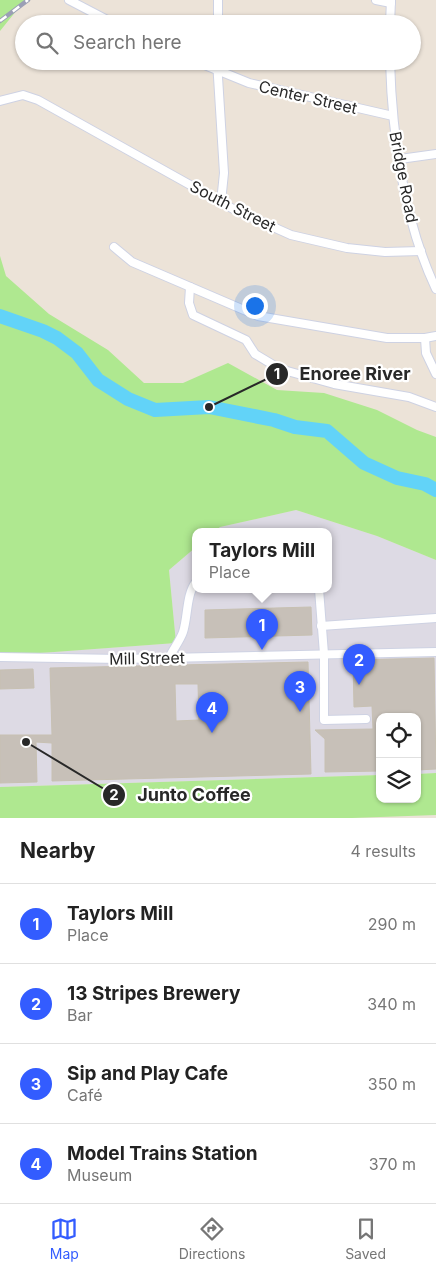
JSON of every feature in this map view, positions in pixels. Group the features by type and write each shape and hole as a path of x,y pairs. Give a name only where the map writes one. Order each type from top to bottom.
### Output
{"street":[{"path":"69,0 98,15"},
{"path":"218,0 218,15"},
{"path":"376,0 391,2 390,15"},
{"name":"Bridge Road","path":"390,70 393,116 410,213 421,251 436,289"},
{"path":"218,71 224,173 220,202"},
{"name":"Center Street","path":"218,71 249,83 393,116"},
{"name":"South Street","path":"0,101 23,95 61,111 220,202 268,225 319,243 365,250 421,251"},
{"path":"400,159 436,154"},
{"path":"114,247 132,262 258,316 387,338 425,338 436,336"},
{"path":"190,287 189,303 193,315 246,340 255,354 280,369 334,384 409,397 436,407"},
{"path":"425,338 426,353 436,374"},
{"path":"169,658 182,635 192,590"},
{"path":"319,593 324,654 324,720 366,719"},
{"path":"321,626 436,618"},
{"name":"Mill Street","path":"0,657 169,658 436,652"}],"shaded area":[{"path":"296,510 377,536 436,560 436,773 421,774 421,713 376,713 376,775 0,787 0,656 176,643 169,570 192,550 192,593 332,593 332,528 219,528"}],"green space":[{"path":"0,0 25,0 0,31"},
{"path":"0,256 6,276 49,314 108,350 144,383 183,383 228,363 277,390 324,393 377,410 417,430 436,437 436,560 377,536 296,510 219,528 192,528 192,550 169,570 176,643 0,656"},
{"path":"436,773 436,815 352,818 0,818 0,787 376,775 376,803 421,803 421,774"}],"building":[{"path":"311,607 312,635 205,638 205,610"},
{"path":"434,658 436,769 421,770 421,713 376,713 376,771 325,772 325,739 315,730 373,729 372,706 354,707 353,660"},
{"path":"308,662 311,774 52,781 52,743 36,742 37,782 0,783 0,735 52,735 50,668","holes":["175,684 198,684 199,720 176,721"]},
{"path":"33,669 34,688 0,689 0,670"}],"waterway":[{"path":"0,316 57,338 77,353 98,380 128,399 155,410 209,407 274,420 295,427 327,431 364,463 397,478 425,484 436,490"}],"railway":[{"path":"0,21 28,0"}],"place":[{"name":"Enoree River","path":"209,407"},
{"name":"Taylors Mill","path":"262,650"},
{"name":"13 Stripes Brewery","path":"359,685"},
{"name":"Sip and Play Cafe","path":"300,712"},
{"name":"Model Trains Station","path":"212,733"},
{"name":"Junto Coffee","path":"26,742"}]}
